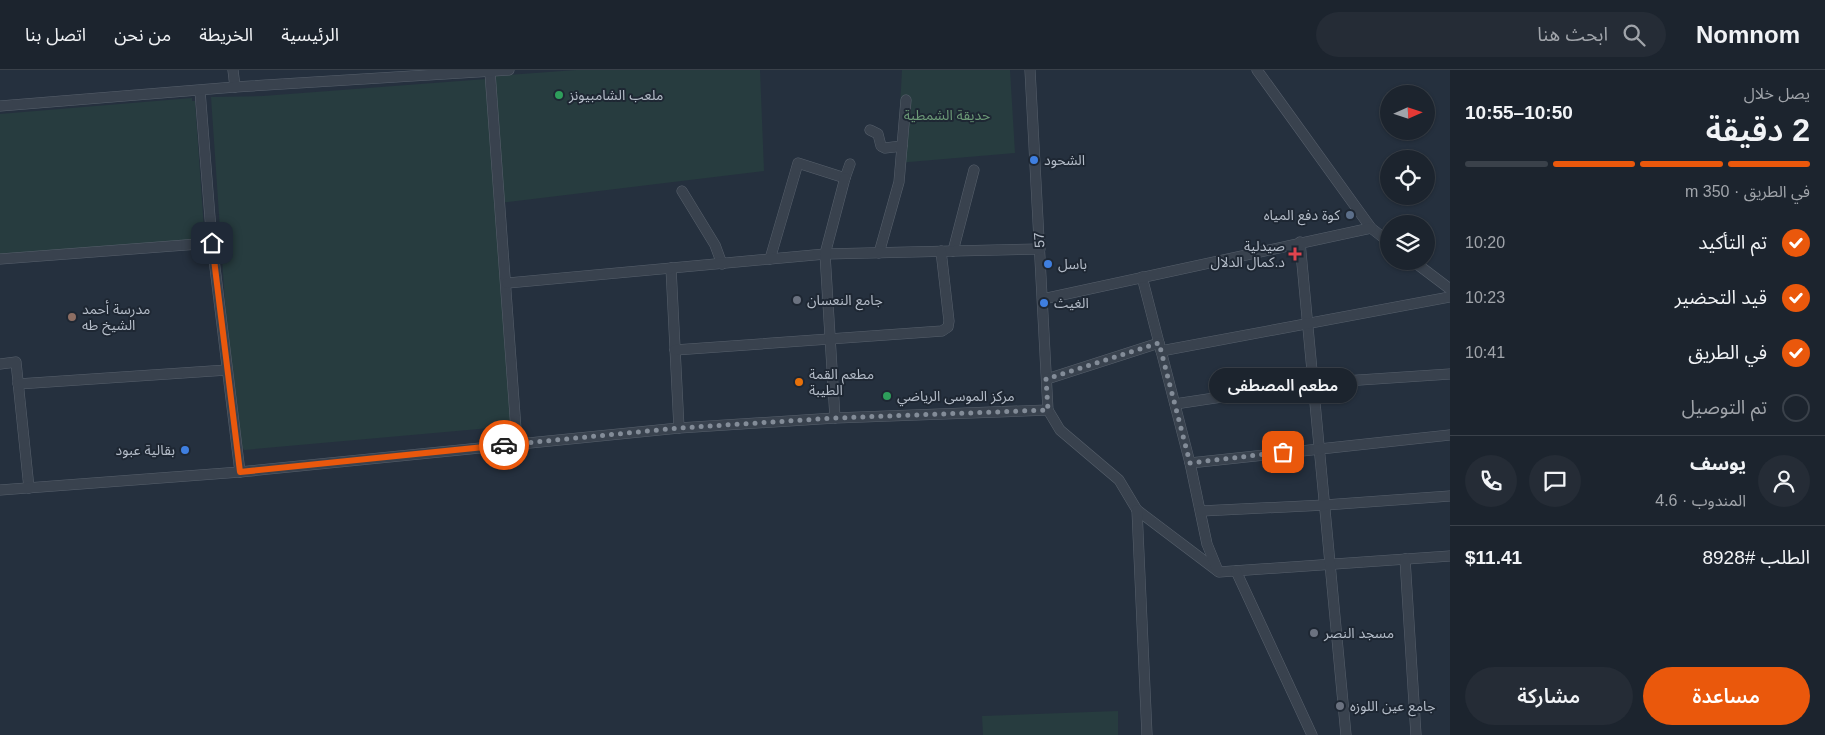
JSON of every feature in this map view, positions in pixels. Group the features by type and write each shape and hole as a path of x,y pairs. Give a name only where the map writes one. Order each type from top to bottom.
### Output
{"street":[{"path":"232,70 234,87"},
{"path":"0,106 234,87 509,70"},
{"name":"57","path":"1030,70 1032,142 1043,299 1048,410"},
{"path":"1257,70 1371,228 1380,235"},
{"path":"490,72 517,444"},
{"path":"200,91 212,243 240,472"},
{"path":"879,253 899,182 906,100"},
{"path":"870,130 878,134 882,146 885,148 902,146"},
{"path":"770,259 798,163 845,178"},
{"path":"835,418 825,254 850,164"},
{"path":"953,251 974,170"},
{"path":"682,191 715,245 722,264"},
{"path":"1043,299 1371,228"},
{"path":"1300,242 1346,735"},
{"path":"0,259 212,243"},
{"path":"506,283 825,254 1040,249"},
{"path":"675,350 830,337 942,331 948,327 941,251"},
{"path":"671,268 679,428"},
{"path":"1425,270 1450,289"},
{"path":"1142,277 1190,463 1207,544 1219,572"},
{"path":"1046,379 1160,347 1450,297"},
{"path":"0,364 16,362 29,488"},
{"path":"18,384 227,370"},
{"path":"1175,404 1314,383 1450,374"},
{"path":"0,490 240,472 679,428 835,418 1048,410 1060,430 1119,480 1137,510 1219,572 1450,556"},
{"path":"1190,463 1450,436"},
{"path":"1201,511 1450,496"},
{"path":"1137,510 1147,735"},
{"path":"1405,559 1416,735"},
{"path":"1236,571 1312,735"}],"green space":[{"path":"576,70 760,70 764,171 500,203 495,76"},
{"name":"حديقة الشمطية","path":"902,70 1010,70 1015,153 897,163"},
{"path":"486,79 514,426 244,450 243,448 235,449 211,97 263,96"},
{"path":"192,98 192,101 195,101 205,244 0,257 0,114"},
{"path":"1118,711 1118,735 983,735 982,716"}],"way so far":[{"path":"504,445 679,428 835,418 1048,410 1046,379 1159,343 1190,463 1283,452"}],"place":[{"name":"ملعب الشامبيونز","path":"559,95"},
{"name":"الشحود","path":"1034,160"},
{"name":"كوة دفع المياه","path":"1350,215"},
{"name":"صيدلية د.كمال الدلال","path":"1295,254"},
{"name":"باسل","path":"1048,264"},
{"name":"جامع النعسان","path":"797,300"},
{"name":"الغيث","path":"1044,303"},
{"name":"مدرسة أحمد الشيخ طه","path":"72,317"},
{"name":"مطعم القمة الطيبة","path":"799,382"},
{"name":"مركز الموسى الرياضي","path":"887,396"},
{"name":"بقالية عبود","path":"185,450"},
{"name":"مطعم المصطفى","path":"1283,452"},
{"name":"مسجد النصر","path":"1314,633"},
{"name":"جامع عين اللوزه","path":"1340,706"}],"route":[{"path":"212,243 240,472 504,445"}]}
